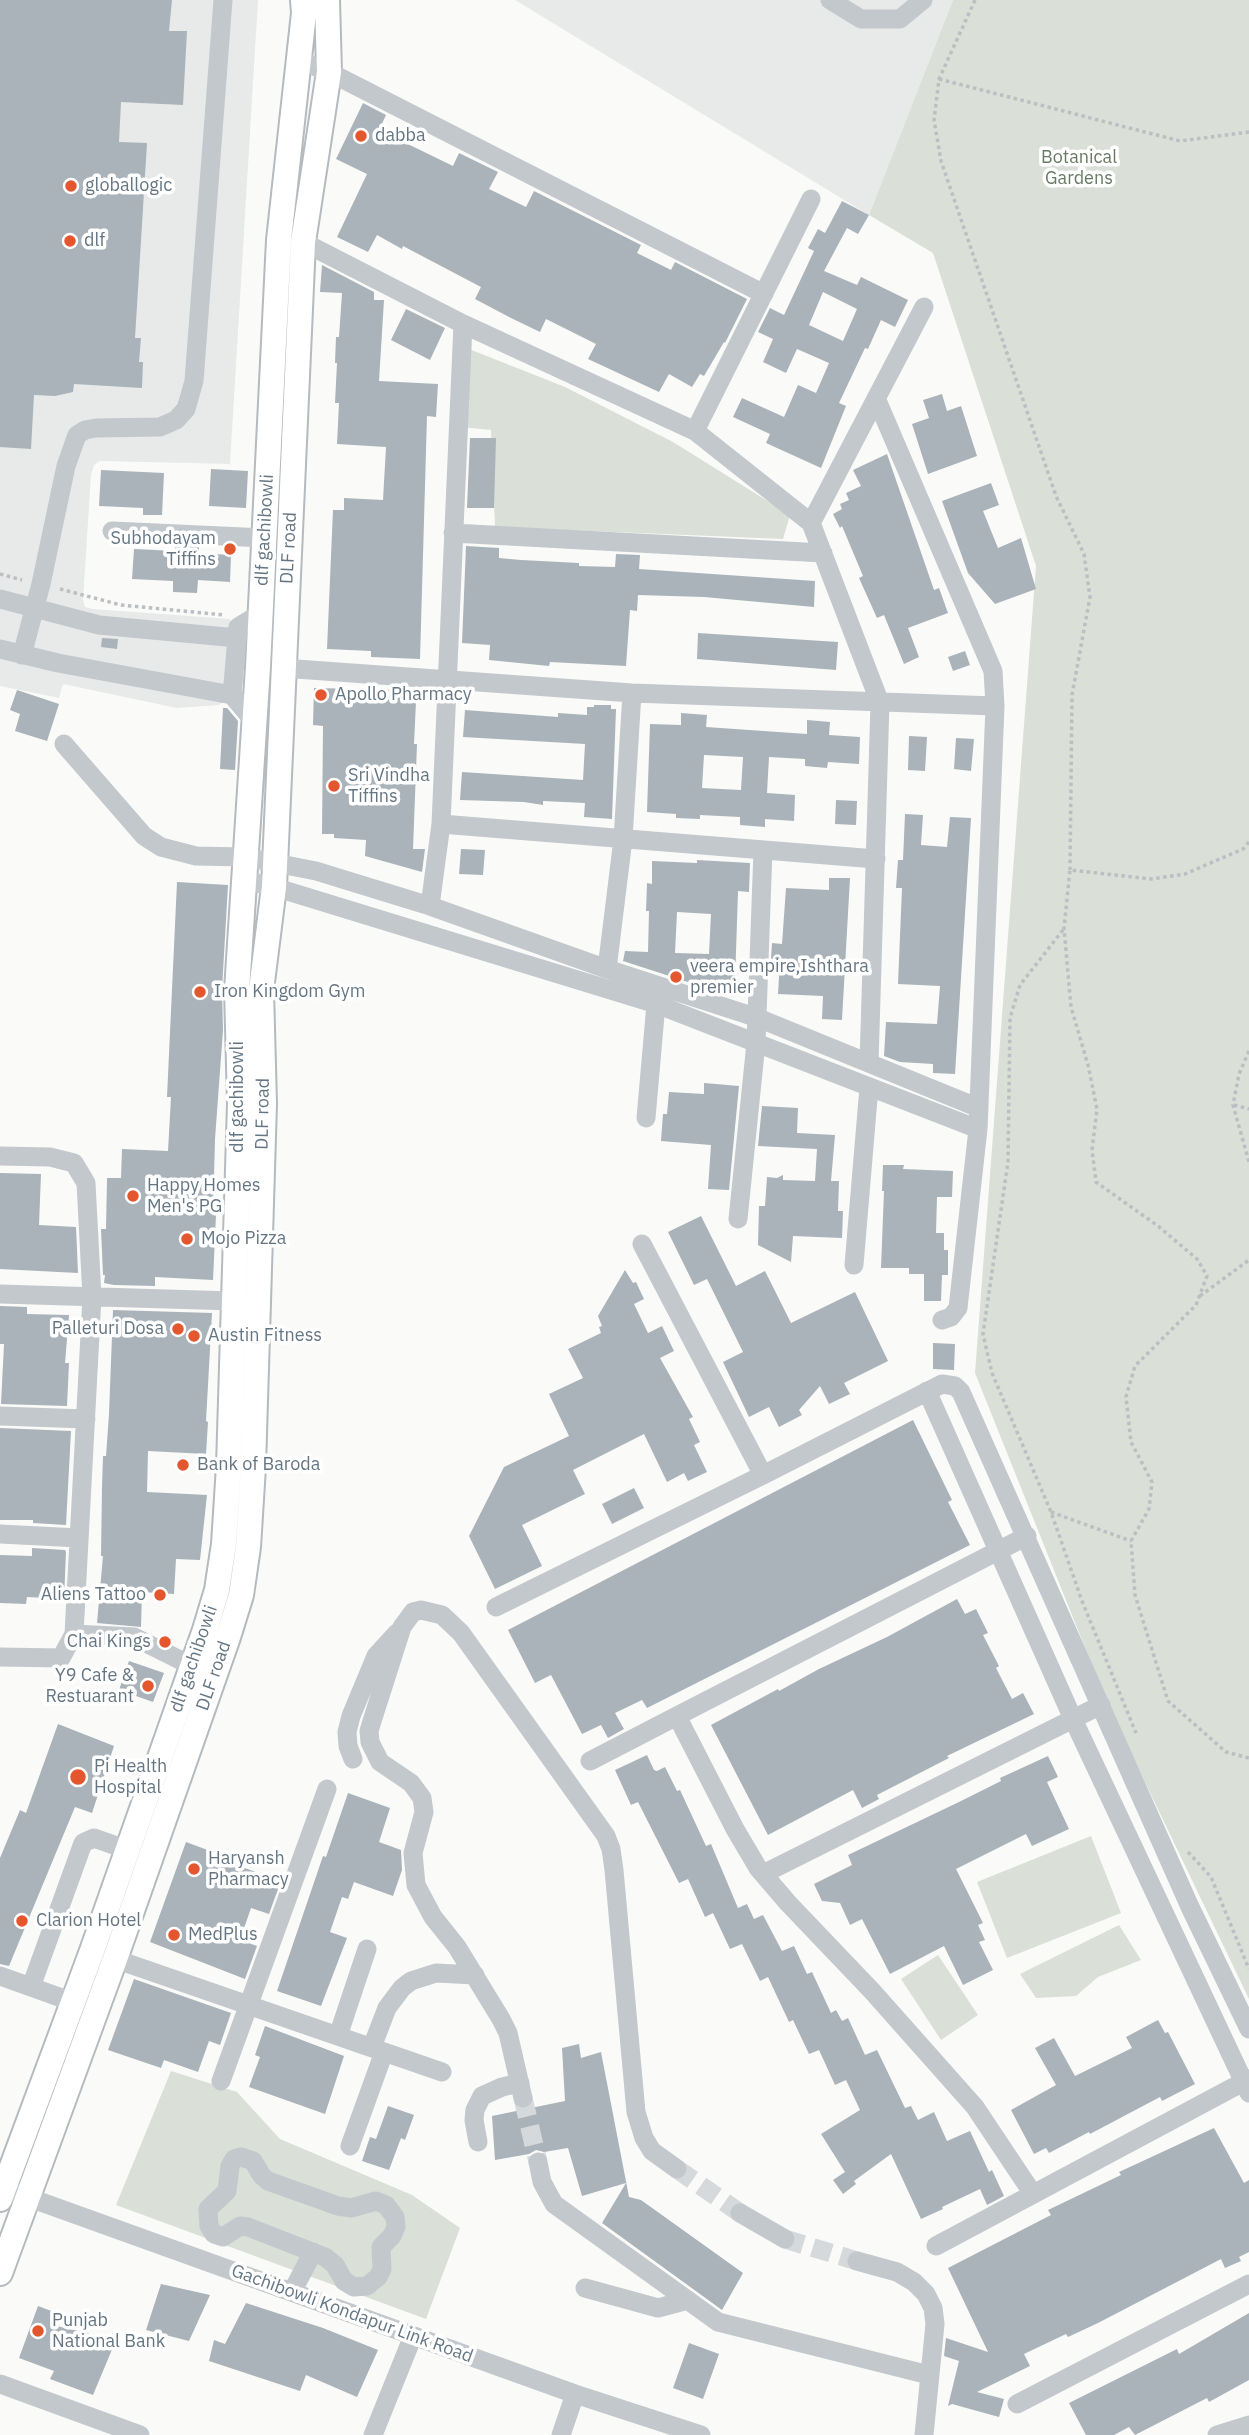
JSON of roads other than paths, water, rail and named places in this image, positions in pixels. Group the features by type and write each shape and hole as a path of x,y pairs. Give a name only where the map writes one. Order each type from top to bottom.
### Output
{"main road":[{"name":"dlf gachibowli","path":"8,2193 192,1666 217,1590 224,1544 229,1466 240,1103 237,990 254,721 245,628 265,537 279,240 304,13 303,0"},
{"name":"DLF road","path":"0,2273 8,2193 115,1959 228,1637 241,1595 248,1547 254,1453 264,1104 261,990 274,875 303,242 330,72 327,0"}],"street":[{"path":"22,655 41,584 66,466 77,435 96,428 160,427 176,420 186,409 194,381 223,0"},
{"path":"830,0 862,19 900,19 923,0"},
{"path":"298,60 330,72 764,293"},
{"path":"695,431 811,198"},
{"path":"303,242 463,324 695,431 811,523 880,703 869,1063"},
{"path":"811,523 924,307"},
{"path":"430,906 441,824 463,324"},
{"path":"876,398 992,671 995,706 978,1129 958,1308 951,1317 942,1320"},
{"path":"111,531 265,537"},
{"path":"453,533 823,553"},
{"path":"0,599 82,622 115,627 245,628 232,695"},
{"path":"0,649 232,695 254,721"},
{"path":"282,668 632,693 995,706"},
{"path":"607,969 623,839 632,693"},
{"path":"64,744 144,836 161,847 274,875 656,1004 978,1129"},
{"path":"441,824 876,859"},
{"path":"738,1219 758,1018 763,850"},
{"path":"274,875 316,871 430,906 607,969 758,1018 979,1108"},
{"path":"646,1118 656,1004"},
{"path":"854,1265 869,1087"},
{"path":"0,1156 50,1157 74,1163 86,1183 92,1297 74,1634 61,1658 0,1657"},
{"path":"642,1244 763,1475"},
{"path":"0,1294 234,1301"},
{"path":"496,1607 927,1391 942,1384 955,1386 961,1392 1027,1536 1189,1907 1249,2029"},
{"path":"927,1391 1073,1719 1247,2085 936,2246"},
{"path":"0,1416 86,1419"},
{"path":"0,1534 79,1538"},
{"path":"590,1761 1027,1536"},
{"path":"353,1759 347,1732 364,1681 376,1656 413,1612 421,1609 442,1615 452,1623 606,1836 614,1870 636,2112 644,2138 652,2151 677,2169"},
{"path":"402,1627 369,1731 370,1742 380,1762 411,1783 422,1798 424,1812 413,1853 416,1885 433,1917 475,1975 508,2033 521,2091 502,2087 482,2096 475,2110 474,2120 478,2142"},
{"path":"74,1634 134,1637 192,1666"},
{"path":"763,1874 1101,1705"},
{"path":"677,1716 735,1829 763,1874 975,2107 1034,2194"},
{"path":"221,2081 327,1788"},
{"path":"31,1987 83,1843 94,1838 128,1850"},
{"path":"338,2036 367,1949"},
{"path":"115,1959 442,2072"},
{"path":"350,2146 387,2008 411,1981 436,1973 475,1975"},
{"path":"0,1976 73,2002"},
{"path":"250,2158 262,2176 268,2180 338,2206 351,2208 379,2201 386,2205 395,2217 396,2231 381,2247 380,2274 367,2286 349,2285 333,2263 313,2252 246,2227 238,2227 223,2237 214,2234 209,2226 208,2209 227,2191 229,2169 234,2159 250,2158"},
{"path":"538,2162 542,2182 554,2204 718,2322 929,2375"},
{"name":"Gachibowli Kondapur Link Road","path":"8,2193 575,2394 701,2435"},
{"path":"740,2213 785,2239"},
{"path":"292,2292 313,2252"},
{"path":"857,2261 897,2272 914,2282 926,2294 933,2308 935,2324 924,2435"},
{"path":"1017,2404 1249,2284"},
{"path":"585,2288 658,2308 688,2300"},
{"path":"373,2435 413,2336"},
{"path":"0,2384 140,2435"},
{"path":"561,2435 575,2394"},
{"path":"1217,2435 1249,2425"}],"tunnel":[{"path":"523,2098 538,2162"},
{"path":"677,2169 740,2213"},
{"path":"785,2239 857,2261"}],"place":[{"name":"dabba","path":"361,136"},
{"name":"globallogic","path":"71,186"},
{"name":"dlf","path":"70,241"},
{"name":"Subhodayam Tiffins","path":"230,549"},
{"name":"Apollo Pharmacy","path":"321,695"},
{"name":"Sri Vindha Tiffins","path":"334,786"},
{"name":"veera empire,Ishthara premier","path":"676,977"},
{"name":"Iron Kingdom Gym","path":"200,992"},
{"name":"Happy Homes Men's PG","path":"133,1196"},
{"name":"Mojo Pizza","path":"187,1239"},
{"name":"Palleturi Dosa","path":"178,1329"},
{"name":"Austin Fitness","path":"194,1336"},
{"name":"Bank of Baroda","path":"183,1465"},
{"name":"Aliens Tattoo","path":"160,1595"},
{"name":"Chai Kings","path":"165,1642"},
{"name":"Y9 Cafe & Restuarant","path":"148,1686"},
{"name":"Pi Health Hospital","path":"78,1777"},
{"name":"Haryansh Pharmacy","path":"194,1869"},
{"name":"Clarion Hotel","path":"22,1921"},
{"name":"MedPlus","path":"174,1935"},
{"name":"Punjab National Bank","path":"38,2331"}],"park label":[{"name":"Botanical Gardens","path":"1079,168"}]}
